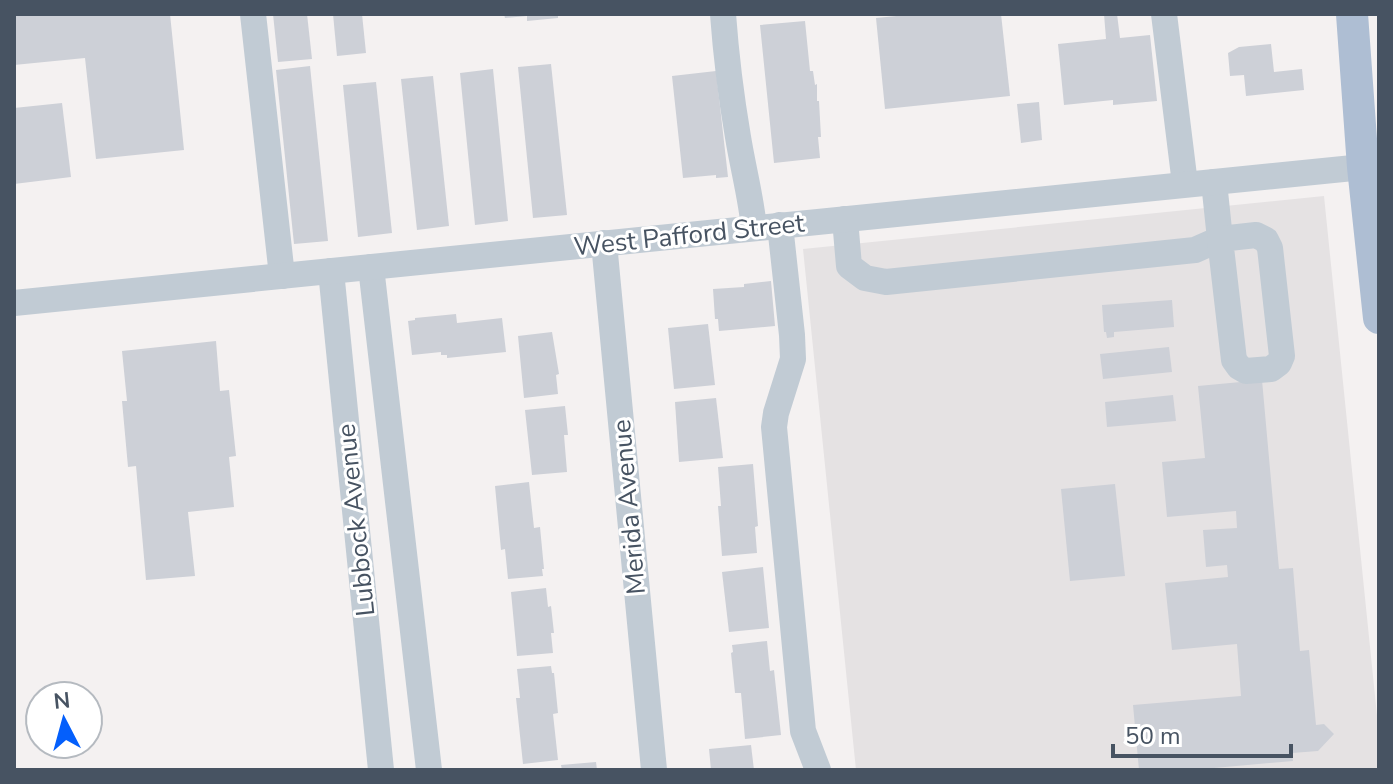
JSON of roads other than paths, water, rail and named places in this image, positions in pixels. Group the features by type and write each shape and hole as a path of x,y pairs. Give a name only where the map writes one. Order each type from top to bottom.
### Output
{"main road":[{"path":"1352,14 1363,167 1379,318"}],"street":[{"path":"253,14 282,276"},
{"path":"723,14 727,67 750,194 767,227 792,335 793,359 774,427 803,731 818,770"},
{"path":"1164,14 1185,184"},
{"name":"West Pafford Street","path":"14,303 1363,167"},
{"path":"845,219 849,266 865,278 886,282 1195,250 1220,239 1256,235 1266,240 1270,248 1282,356 1271,369 1246,371 1234,360 1220,239 1214,182"},
{"name":"Merida Avenue","path":"604,243 654,770"},
{"path":"371,267 429,770"},
{"name":"Lubbock Avenue","path":"331,271 381,770"}]}
